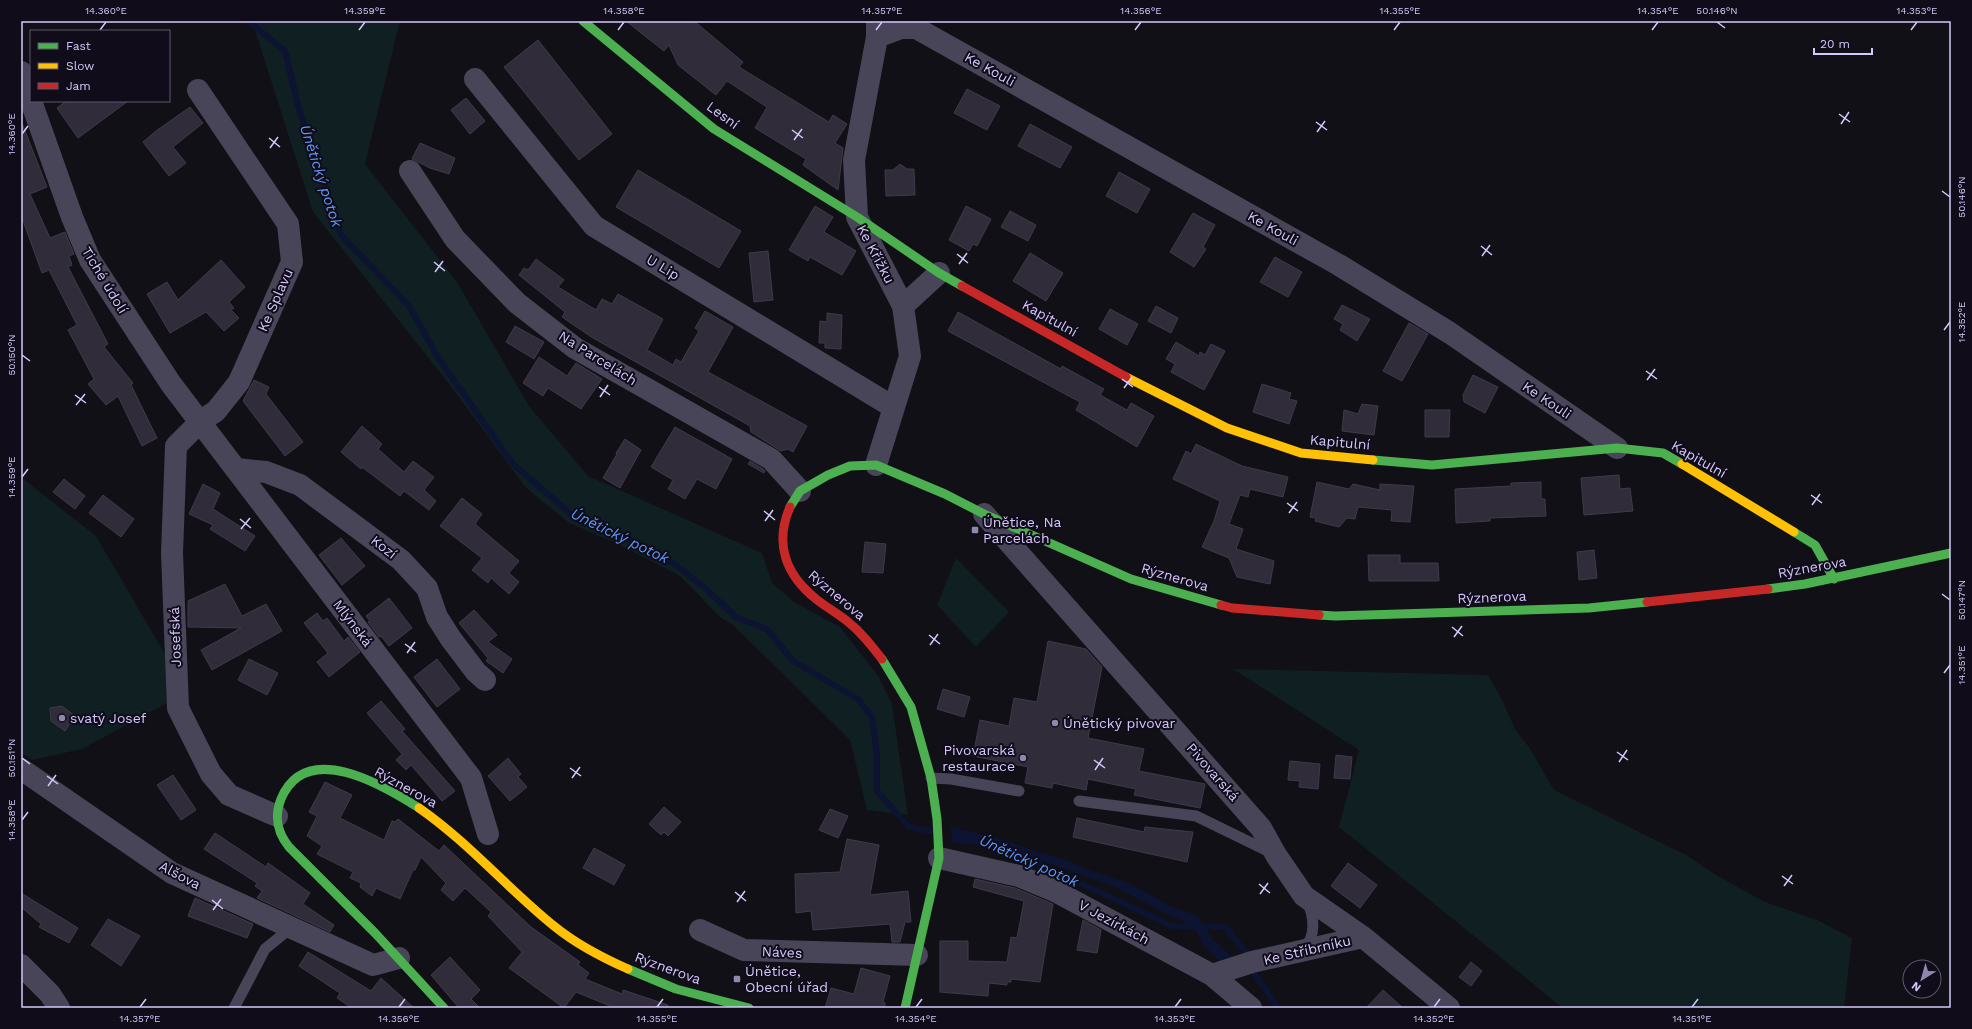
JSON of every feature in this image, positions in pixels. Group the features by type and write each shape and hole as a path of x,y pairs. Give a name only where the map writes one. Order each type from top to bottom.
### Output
{"street":[{"name":"Lesní","path":"583,21 714,128 857,217"},
{"name":"Ke Kouli","path":"877,29 901,28 915,24 1340,265 1450,334 1617,448"},
{"name":"Ke Křížku","path":"876,465 910,356 903,306 857,217 854,160 877,29"},
{"name":"Tiché údolí","path":"21,72 30,98"},
{"name":"U Lip","path":"475,79 594,226 893,407"},
{"name":"Ke Splavu","path":"198,90 288,224 292,262 239,382 216,411 201,422"},
{"name":"Tiché údolí","path":"31,102 72,217 90,260 171,384 201,422"},
{"name":"Na Parcelách","path":"410,171 455,239 517,303 575,348 771,459 800,491"},
{"name":"Kapitulní","path":"857,217 938,272 1155,393 1227,428 1301,453 1432,465 1617,448 1663,453 1815,545 1834,579"},
{"path":"903,306 938,272"},
{"name":"Mlýnská","path":"201,422 471,778 488,834"},
{"name":"Josefská","path":"201,422 176,446 172,553 178,708 211,774 229,795 277,816"},
{"name":"Rýznerova","path":"939,858 937,819 931,778 911,707 890,670 867,639 846,620 817,600 799,584 789,567 783,546 783,523 790,506 800,491 828,475 850,466 876,465 945,494 984,514 1131,578 1232,608 1335,616 1589,608 1681,600 1834,579 1951,553"},
{"name":"Kozí","path":"237,469 266,472 300,485 401,560 427,588 437,617 451,639 476,672 485,680"},
{"name":"Pivovarská","path":"984,514 1261,828 1276,855 1304,896 1363,937"},
{"name":"Alšova","path":"21,769 172,873 373,965 399,958"},
{"name":"Rýznerova","path":"437,1005 399,958 283,840 278,827 277,816 280,803 293,781 306,772 316,769 327,769 365,781 405,799 429,815 555,926 605,959 676,989 749,1008"},
{"path":"905,1008 939,858"},
{"name":"V Jezírkách","path":"939,858 1019,876 1055,891 1217,974 1251,1008"},
{"name":"Náves","path":"700,930 744,950 917,955"},
{"name":"Ke Stříbrníku","path":"1217,974 1252,962 1363,937 1449,1008"},
{"path":"21,965 50,994 59,1008"}],"lane":[{"path":"931,778 951,779 1019,791"},
{"path":"1079,801 1196,816 1276,855"},
{"path":"1299,952 1307,946 1311,937 1313,921 1304,896"},
{"path":"234,1008 265,949 292,927"}],"shaded area":[{"path":"252,21 400,21 365,164 457,282 529,406 588,476 762,553 772,583 794,602 840,627 879,677 892,704 908,815 867,810 850,740 734,626 720,617 680,576 618,544 569,523 525,487 453,389 313,212"},
{"path":"21,477 96,536 165,654 167,703 82,749 32,760 21,753"},
{"path":"956,558 1009,612 976,647 937,605"},
{"path":"1233,669 1488,675 1502,700 1516,731 1529,747 1554,790 1686,855 1716,875 1765,902 1817,920 1852,938 1844,1008 1563,1008 1339,827 1359,750"}],"water":[{"path":"950,827 995,837 1070,861 1083,868 1131,884 1172,907 1197,915 1213,940 1235,959 1221,963 1202,943 1197,932 1188,923 1175,918 1113,886 1022,854 1011,854 993,846 952,843"}],"pier":[{"path":"922,823 950,825 953,845 923,842"}],"building":[{"path":"626,21 694,21 743,62 739,67 829,122 833,115 847,124 835,143 843,148 838,190 803,165 806,159 755,128 767,107 727,81 716,95 678,65 669,45 664,51"},
{"path":"538,40 612,134 579,160 504,67"},
{"path":"967,89 1000,106 987,130 954,113"},
{"path":"466,98 485,121 470,134 451,110"},
{"path":"65,102 127,102 78,138 57,108"},
{"path":"190,107 203,123 173,147 186,163 169,176 143,142"},
{"path":"22,123 47,187 30,194 50,238 65,232 74,254 69,256 72,265 68,267 108,344 104,347 133,383 131,385 157,438 142,446 118,396 106,405 88,384 94,379 68,330 77,325 49,270 42,273 21,215"},
{"path":"1030,124 1072,147 1060,168 1018,146"},
{"path":"420,143 455,158 449,174 430,168 412,159"},
{"path":"900,164 907,169 914,169 915,195 886,196 885,170 893,170"},
{"path":"638,170 741,231 719,268 616,207"},
{"path":"1119,172 1150,189 1137,213 1106,196"},
{"path":"815,206 833,217 824,232 856,251 842,275 810,257 808,261 789,250"},
{"path":"966,206 991,219 977,246 973,244 969,251 949,240"},
{"path":"1010,211 1036,225 1028,241 1001,227"},
{"path":"1193,213 1215,225 1203,247 1206,249 1194,267 1170,252"},
{"path":"768,251 773,300 754,302 749,253"},
{"path":"1030,253 1063,273 1046,301 1013,281"},
{"path":"1275,257 1302,272 1288,297 1260,282"},
{"path":"536,259 564,280 558,287 596,310 602,299 612,304 618,294 663,319 647,350 673,365 676,359 681,362 699,331 695,328 705,311 733,327 708,372 807,426 793,452 788,449 781,451 751,432 750,426 593,338 562,317 565,312 519,275 524,268 528,270"},
{"path":"221,260 245,287 229,302 234,308 231,310 239,318 224,331 206,312 170,333 147,294 167,282 178,300"},
{"path":"1342,305 1370,319 1357,341 1340,330 1343,324 1334,319"},
{"path":"1156,306 1178,318 1171,333 1148,321"},
{"path":"1110,309 1138,324 1127,345 1099,329"},
{"path":"958,312 1061,369 1062,366 1104,389 1100,395 1127,410 1131,403 1154,416 1137,447 1076,410 1080,402 948,331"},
{"path":"827,313 842,315 841,349 825,348 825,343 819,343 820,321 827,322"},
{"path":"1409,323 1428,334 1402,381 1383,371"},
{"path":"515,326 544,342 534,359 506,342"},
{"path":"1176,342 1199,356 1200,352 1205,355 1211,344 1225,351 1204,390 1171,372 1175,364 1166,359"},
{"path":"539,357 567,376 576,363 602,379 581,409 548,388 543,396 523,383"},
{"path":"1473,375 1498,387 1485,413 1464,402 1463,395"},
{"path":"254,380 269,387 266,394 303,442 285,456 243,401"},
{"path":"1262,384 1291,393 1289,399 1297,401 1289,424 1253,412"},
{"path":"1362,404 1378,406 1374,435 1342,431 1344,410 1358,414"},
{"path":"1425,410 1450,410 1449,437 1425,437"},
{"path":"362,426 382,444 378,449 404,472 413,461 434,477 424,490 436,501 429,510 404,491 400,496 362,467 361,469 341,452"},
{"path":"675,427 732,459 716,489 697,479 685,499 668,489 673,480 651,467"},
{"path":"625,439 641,450 620,488 603,478"},
{"path":"1196,444 1242,466 1288,477 1283,497 1250,489 1248,497 1240,495 1229,524 1243,529 1236,549 1274,561 1270,584 1237,577 1229,558 1202,547 1214,521 1220,501 1173,479 1186,451 1191,454"},
{"path":"750,461 763,469 765,471 764,473 748,464"},
{"path":"1619,475 1620,489 1630,488 1633,511 1584,515 1581,478"},
{"path":"64,479 85,496 75,509 53,492"},
{"path":"1317,482 1349,489 1353,484 1380,490 1380,484 1414,486 1410,522 1391,521 1392,510 1358,507 1355,519 1347,518 1339,527 1315,521 1316,518 1310,517"},
{"path":"1541,482 1541,499 1545,499 1546,516 1490,518 1490,521 1456,523 1455,489 1511,486 1511,483"},
{"path":"203,484 220,493 213,509 255,536 245,551 210,529 213,525 189,514"},
{"path":"103,495 134,519 121,537 89,513"},
{"path":"462,498 482,514 475,524 519,561 509,573 519,582 509,594 491,578 488,583 472,570 482,558 440,526"},
{"path":"341,538 365,566 342,585 319,555"},
{"path":"865,542 886,544 883,573 862,572"},
{"path":"1594,550 1597,578 1579,580 1577,552"},
{"path":"1368,555 1400,555 1400,563 1438,563 1439,581 1369,581"},
{"path":"225,584 242,616 266,604 282,631 212,670 201,650 241,628 188,627 188,601"},
{"path":"389,598 412,628 389,646 381,636 379,637 368,622 370,621 366,616"},
{"path":"474,610 497,635 488,642 512,659 503,673 486,661 488,658 459,623"},
{"path":"317,613 323,621 327,618 344,641 348,637 360,652 329,677 317,662 328,653 304,623"},
{"name":"Únětický pivovar","path":"1048,641 1086,649 1102,667 1088,738 1144,749 1139,771 1205,784 1200,808 1134,795 1136,789 1088,779 1086,790 1053,783 1052,788 1025,783 1028,767 973,756 980,720 1009,726 1014,698 1037,702"},
{"path":"249,659 278,673 267,695 238,680"},
{"path":"437,659 460,689 437,707 414,677"},
{"path":"943,689 970,697 964,717 937,709"},
{"path":"381,701 405,729 402,731 455,791 442,801 411,765 406,770 396,760 402,754 367,713"},
{"name":"svatý Josef","path":"62,706 75,716 65,731 51,721 50,708"},
{"path":"1336,755 1352,757 1350,779 1334,778"},
{"path":"508,758 521,774 518,777 527,787 510,801 488,776"},
{"path":"1290,761 1320,764 1318,789 1299,787 1300,781 1288,780"},
{"path":"173,775 196,810 181,820 157,785"},
{"path":"325,782 352,795 340,818 384,840 392,821 395,822 398,819 439,851 444,845 531,927 580,962 578,965 589,973 585,979 622,994 623,990 668,1005 668,1008 615,1008 576,992 564,1008 509,968 522,952 488,916 491,912 465,888 453,901 441,890 446,883 421,857 415,870 413,870 400,899 376,888 372,896 360,887 361,883 350,878 353,872 317,854 322,846 307,836 317,816 309,812"},
{"path":"664,807 681,822 668,836 664,832 661,835 649,824"},
{"path":"830,809 848,816 838,838 819,830"},
{"path":"1077,818 1144,832 1145,827 1193,832 1187,862 1073,837"},
{"path":"215,833 266,867 268,863 310,893 303,904 334,925 330,932 257,898 262,891 255,886 257,883 204,849"},
{"path":"847,839 879,845 870,895 908,891 911,922 905,922 900,942 892,942 890,924 813,930 811,911 796,913 795,874 840,872"},
{"path":"594,848 625,865 614,885 583,868"},
{"path":"1348,863 1377,885 1360,908 1331,886"},
{"path":"975,879 1015,888 1053,904 1040,982 1011,979 1011,982 1007,982 1007,985 989,983 988,996 940,992 940,941 968,941 968,961 1007,962 1011,937 1017,938 1024,901 973,887"},
{"path":"21,893 78,928 69,943 39,927 41,924 21,907"},
{"path":"195,898 253,924 247,938 188,916"},
{"path":"108,919 140,936 121,966 91,945"},
{"path":"1083,920 1101,930 1097,953 1077,950"},
{"path":"308,952 371,991 381,978 414,1008 352,1008 337,998 340,993 299,966"},
{"path":"450,957 480,990 471,999 480,1008 459,1008 431,975"},
{"path":"1471,962 1482,971 1471,986 1459,977"},
{"path":"861,968 890,976 883,1002 885,1003 885,1008 825,1008 831,988 854,994"},
{"path":"1383,990 1403,1008 1366,1008"}],"waterway":[{"name":"Únětický potok","path":"248,21 285,51 299,109 341,235 409,306 439,359 513,464 572,515 639,544 676,565 706,589 736,617 768,630 793,661 858,699 872,717 877,755 877,791 909,827 930,831"},
{"name":"Únětický potok","path":"1012,851 1172,926 1225,927 1249,956 1251,969 1277,1006 1280,1008"}],"traffic: fast":[{"path":"583,21 714,129 857,217 939,273 962,286"},
{"path":"1373,460 1432,465 1617,448 1663,453 1682,464"},
{"path":"790,507 800,491 828,475 850,466 876,465 945,494 984,514 1131,579 1221,605"},
{"path":"1794,532 1815,545 1834,579"},
{"path":"1768,589 1805,584 1951,553"},
{"path":"1319,615 1335,616 1589,608 1647,602"},
{"path":"882,659 911,707 931,778 937,819 939,858 905,1008"},
{"path":"419,808 386,788 366,779 346,772 326,769 308,772 293,781 281,799 277,818 279,830 289,847 375,933 444,1008"},
{"path":"628,969 676,989 749,1008"}],"traffic: slow":[{"path":"1126,377 1227,428 1301,453 1373,460"},
{"path":"1682,464 1794,532"},
{"path":"419,808 437,821 520,897 562,933 590,950 628,969"}],"traffic: jam":[{"path":"962,286 1126,377"},
{"path":"790,507 785,521 783,534 783,546 790,569 806,590 852,625 866,639 882,659"},
{"path":"1647,602 1768,589"},
{"path":"1221,605 1232,608 1319,615"}],"place":[{"name":"Únětice, Na Parcelách","path":"975,530"},
{"name":"svatý Josef","path":"62,718"},
{"name":"Únětický pivovar","path":"1055,723"},
{"name":"Pivovarská restaurace","path":"1023,758"},
{"name":"Únětice, Obecní úřad","path":"737,979"}]}
